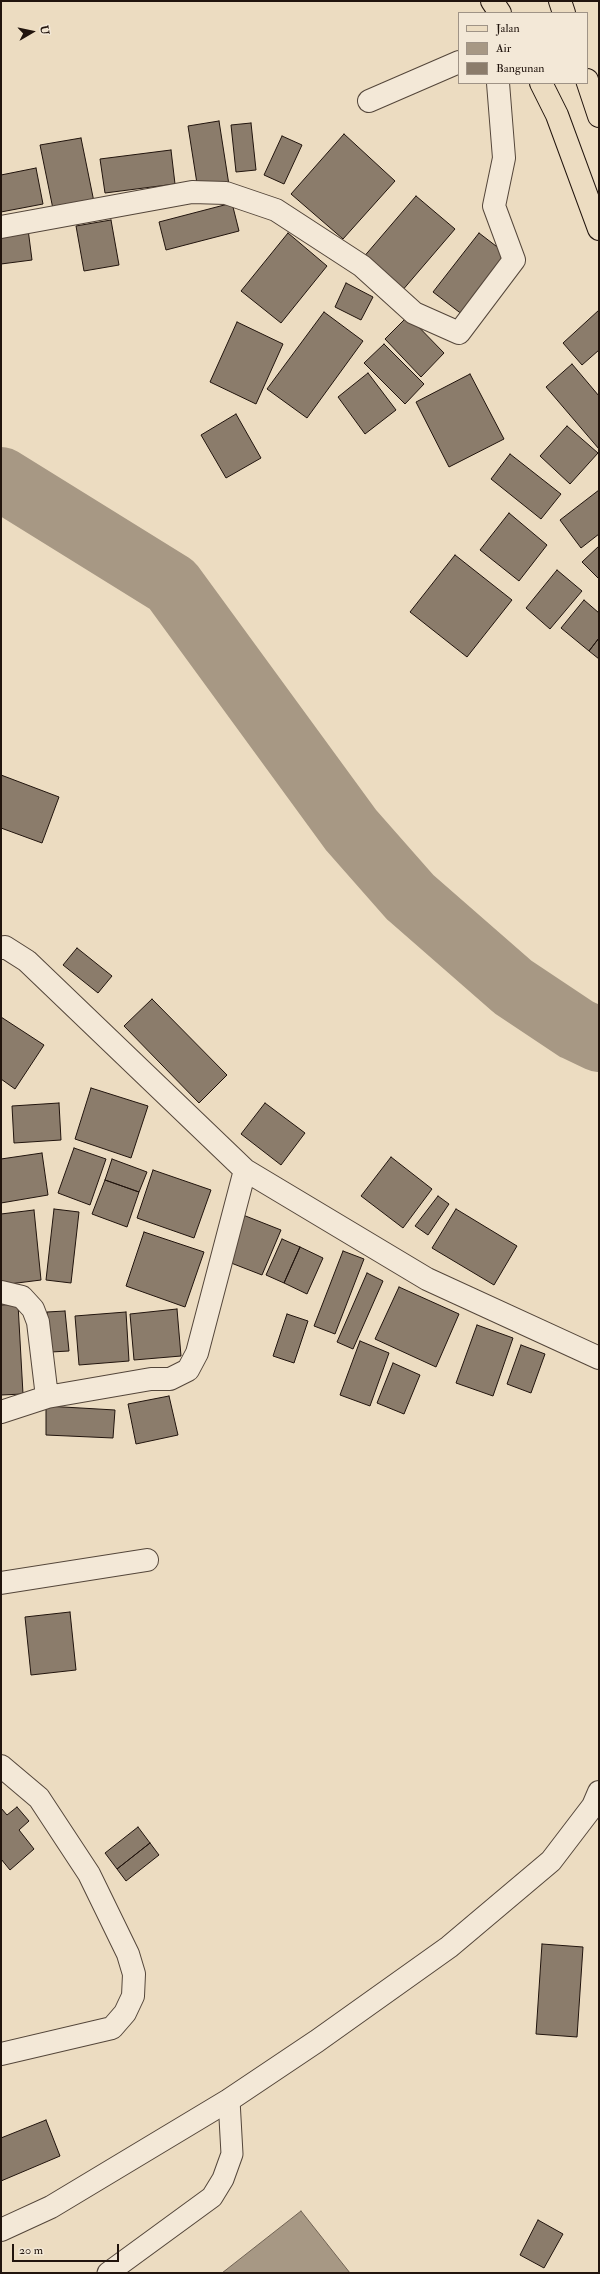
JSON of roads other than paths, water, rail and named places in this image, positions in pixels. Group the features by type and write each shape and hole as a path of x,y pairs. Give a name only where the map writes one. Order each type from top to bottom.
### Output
{"main road":[{"path":"492,1 499,12"},
{"path":"560,1 564,12"},
{"path":"588,83 599,116"},
{"path":"542,84 557,115 599,229"}],"street":[{"path":"368,101 458,62"},
{"path":"1,227 192,192 226,193 276,210 362,266 414,313 459,333 514,260 494,206 504,158 498,84"},
{"path":"1,948 5,947 27,961 245,1170 427,1279 599,1358"},
{"path":"1,1412 47,1397 151,1379 170,1378 188,1370 197,1353 245,1170"},
{"path":"1,1292 22,1297 33,1309 38,1322 47,1397"},
{"path":"1,1583 147,1560"},
{"path":"1,1766 39,1798 89,1874 128,1954 134,1974 133,1996 125,2013 112,2028 1,2054"},
{"path":"1,2230 51,2207 230,2100 317,2042 449,1947 551,1862 593,1806 599,1792"}],"lane":[{"path":"108,2273 212,2197 223,2179 232,2154 230,2100"}],"water":[{"path":"301,2211 350,2273 222,2273"}],"waterway":[{"path":"1,479 172,585 351,830 410,897 513,987 576,1029 599,1040"}]}
